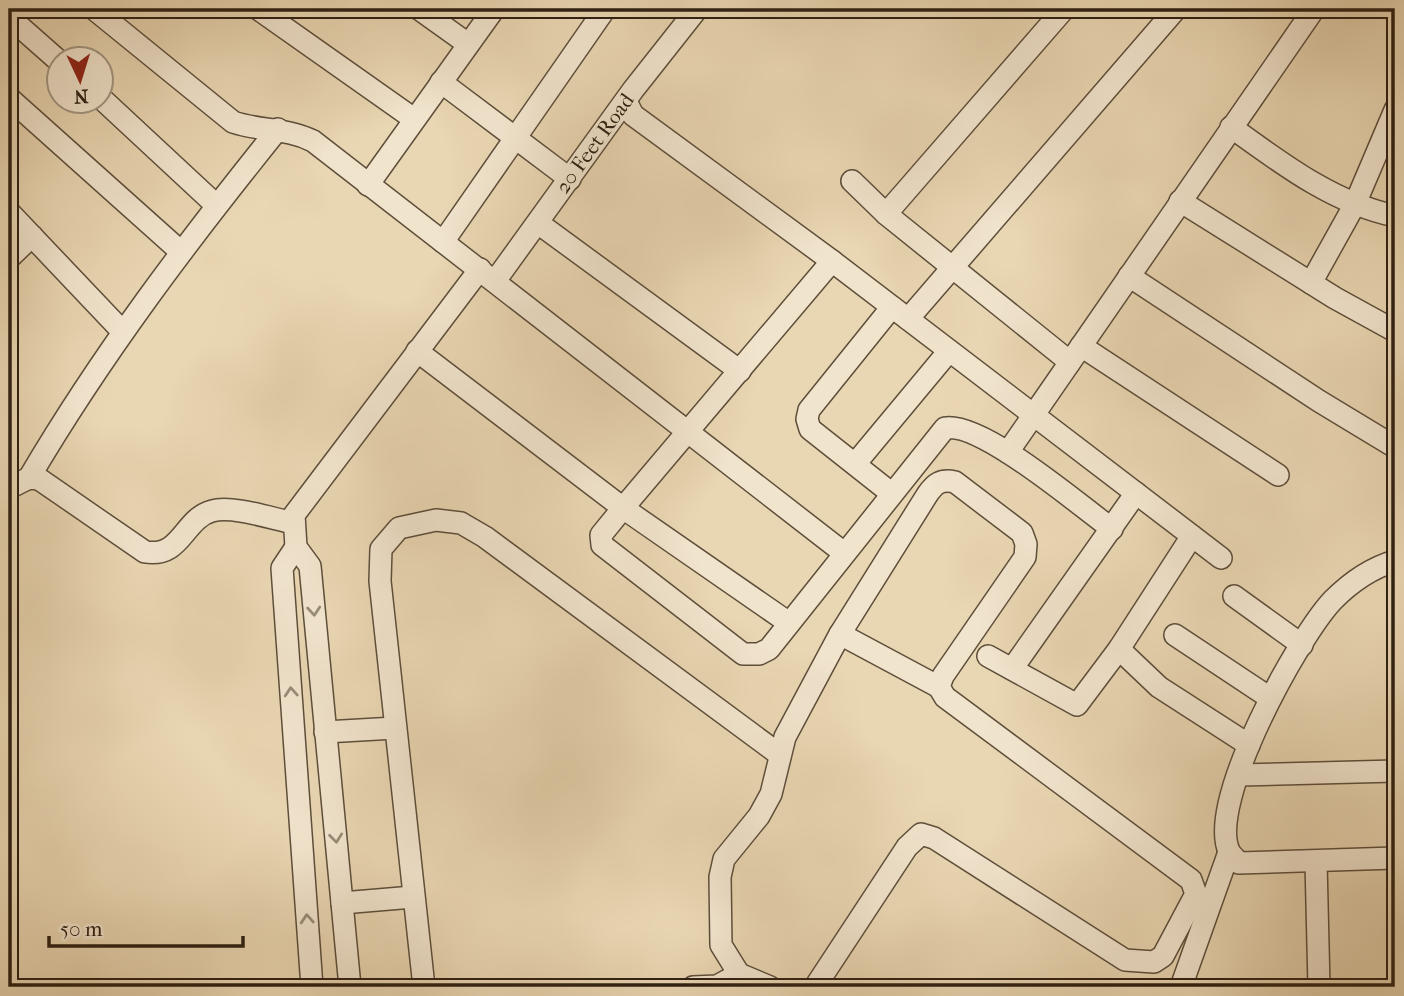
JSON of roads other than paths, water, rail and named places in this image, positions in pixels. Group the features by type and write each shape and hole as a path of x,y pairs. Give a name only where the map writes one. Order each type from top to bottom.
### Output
{"street":[{"path":"94,9 233,122 247,127 296,133 313,141 844,553"},
{"path":"258,9 415,119"},
{"path":"418,9 468,44"},
{"path":"368,185 494,9"},
{"path":"443,242 605,9"},
{"name":"20 Feet Road","path":"294,523 294,515 417,351 538,223 626,101 697,9"},
{"path":"886,215 1064,9"},
{"path":"891,493 810,429 807,419 809,411 900,313 952,267 1176,9"},
{"path":"1008,452 1314,9"},
{"path":"9,17 46,50"},
{"path":"441,82 570,179"},
{"path":"9,99 180,251"},
{"path":"626,101 633,115 832,261 1221,558"},
{"path":"1311,283 1355,204 1395,110"},
{"path":"116,112 216,205"},
{"path":"1231,127 1293,172 1355,204 1395,216"},
{"path":"9,488 29,478 74,401 122,331 180,251 278,129"},
{"path":"852,181 886,215 952,267 1075,354 1278,475"},
{"path":"1180,201 1311,283 1395,331"},
{"path":"9,212 122,331"},
{"path":"538,223 740,371"},
{"path":"9,258 32,236"},
{"path":"832,261 601,535 602,545 743,654 759,654 769,649 945,428 966,428 1008,452 1112,529"},
{"path":"1129,276 1319,401 1395,446"},
{"path":"417,351 623,508 789,623"},
{"path":"855,464 949,351"},
{"path":"29,478 48,485 145,552 156,554 167,552 201,516 210,511 233,511 294,523 296,547 310,566 350,987"},
{"path":"769,987 739,974 721,946 720,877 724,859 760,816 771,794 785,737 840,634 935,484 944,480 955,482 1022,533 1026,544 1025,557 943,676 939,687"},
{"path":"1012,669 1136,493"},
{"path":"424,987 380,581 381,549 399,528 436,520 461,523 485,537 780,755"},
{"path":"988,656 1077,705 1119,649 1192,536"},
{"path":"296,547 282,568 312,987"},
{"path":"1181,987 1229,852 1226,836 1228,813 1249,745 1270,698 1301,645 1331,603 1352,583 1378,566 1395,561"},
{"path":"1234,596 1301,645"},
{"path":"814,987 906,847 921,834 934,838 1125,960 1154,962 1163,956 1196,894 1191,880 946,697 939,687 840,634"},
{"path":"1175,635 1270,698"},
{"path":"1119,649 1159,687 1249,745"},
{"path":"325,732 395,728"},
{"path":"1240,775 1395,771"},
{"path":"1229,852 1239,863 1395,858"},
{"path":"1316,862 1320,987"},
{"path":"342,903 413,897"},
{"path":"693,987 717,986 739,974"}]}
